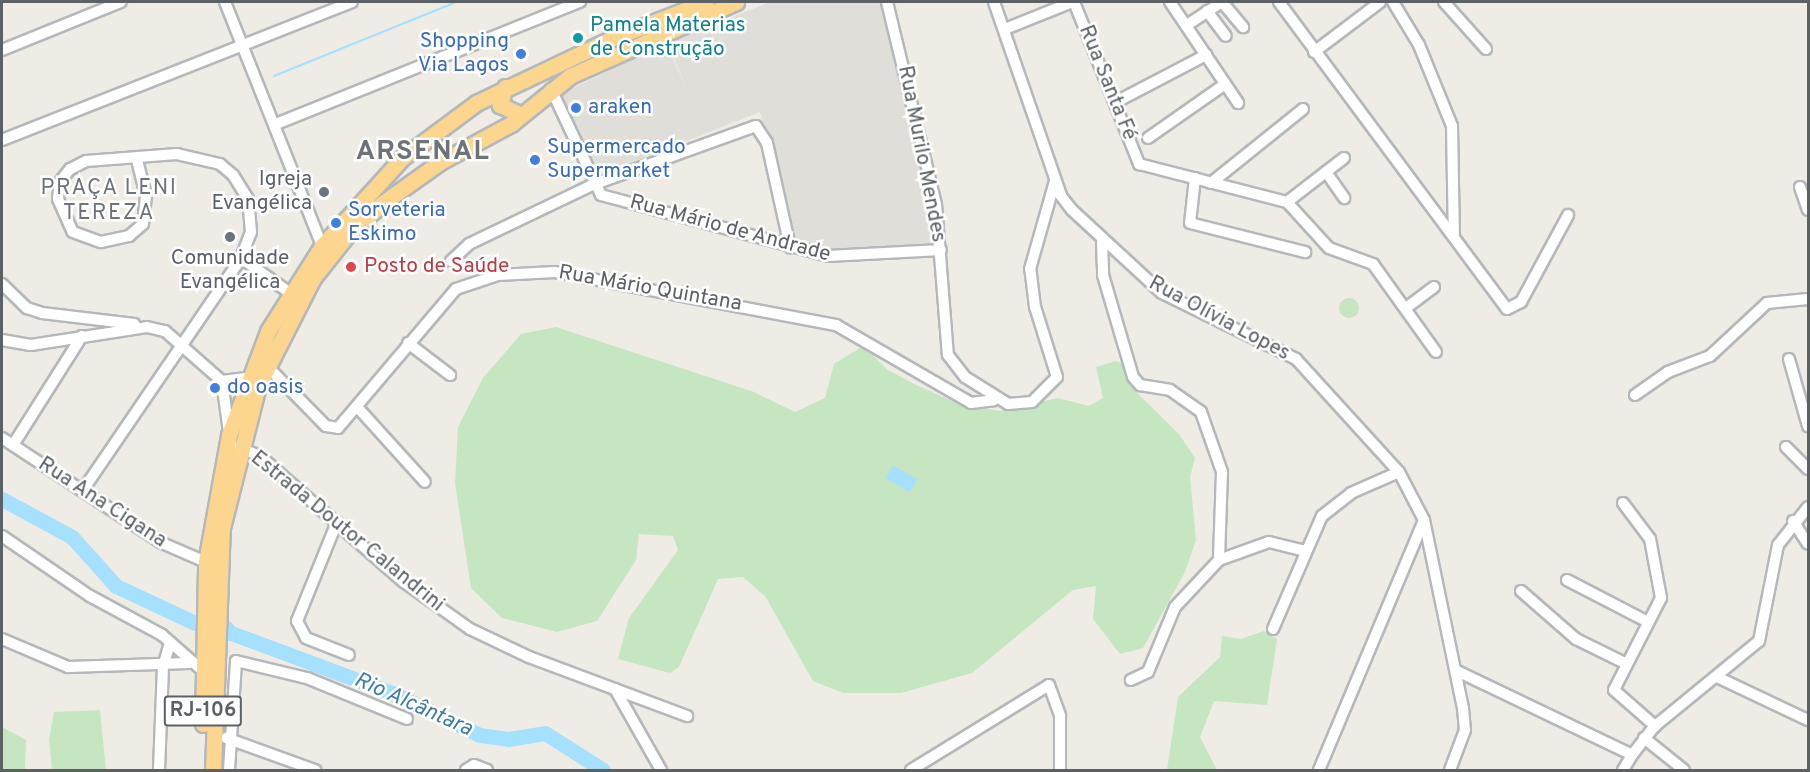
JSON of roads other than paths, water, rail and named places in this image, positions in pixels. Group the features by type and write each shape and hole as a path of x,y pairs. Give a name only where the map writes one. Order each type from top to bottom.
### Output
{"highway":[{"name":"RJ-106","path":"213,771 214,735 208,653 210,586 246,378 290,293 322,246 402,158 505,87 706,2"},
{"name":"RJ-106","path":"210,586 206,562 234,441 295,305 351,230 417,177 521,115 551,89 600,60 736,2"},
{"path":"505,87 500,105 521,115"},
{"name":"RJ-106","path":"204,771 196,667 208,653"}],"street":[{"path":"2,50 121,2"},
{"path":"225,2 276,124 322,246"},
{"path":"2,140 352,2"},
{"path":"276,124 578,2"},
{"name":"Rua Murilo Mendes","path":"887,2 936,204 946,345 954,367 994,400"},
{"name":"Rua Olívia Lopes","path":"994,2 1061,196 1102,243 1162,293 1296,359 1400,472 1424,520 1457,671 1465,730 1450,771"},
{"path":"1005,29 1073,2"},
{"name":"Rua Santa Fé","path":"1073,2 1116,102 1139,164 1195,178"},
{"path":"1170,2 1238,103"},
{"path":"1279,2 1454,237 1499,302 1512,309 1527,292 1568,215"},
{"path":"1314,52 1380,2"},
{"path":"1393,2 1419,45 1452,126 1454,237"},
{"path":"1444,2 1486,49"},
{"path":"1187,25 1207,11 1226,3 1243,27"},
{"path":"1207,11 1226,36"},
{"path":"1116,102 1206,55"},
{"path":"1148,138 1225,84"},
{"path":"551,89 592,185"},
{"path":"1211,183 1303,110"},
{"path":"451,261 469,244 592,185 756,126 767,143 790,247"},
{"path":"83,490 241,258 251,217 233,175 220,164 177,154 137,159 86,161 70,169 60,182 58,199 74,231 101,243 129,236 142,224 146,196 137,159"},
{"path":"1287,202 1344,158"},
{"path":"1326,172 1344,198"},
{"path":"1305,252 1190,223 1195,178 1287,202 1329,248 1373,264 1436,352"},
{"name":"Rua Mário Quintana","path":"267,366 326,426 343,426 358,410 408,343 456,289 498,275 555,272 836,325 971,403 994,400 1032,402 1057,377 1035,307 1030,269 1055,180"},
{"name":"Rua Mário de Andrade","path":"592,185 601,195 790,247 842,258 941,250"},
{"path":"1800,187 1809,210"},
{"path":"1102,243 1103,275 1134,377 1140,385 1170,390 1191,402 1208,425 1221,460 1219,560"},
{"path":"241,258 290,293"},
{"path":"2,284 27,308 42,313 147,327 182,343 222,381 234,441"},
{"path":"1406,308 1434,287"},
{"path":"1635,395 1668,372 1710,356 1767,303 1809,299"},
{"path":"2,340 31,345 147,327"},
{"path":"13,445 82,336"},
{"path":"408,343 450,375"},
{"path":"1789,359 1809,426"},
{"path":"222,381 246,378"},
{"path":"358,410 426,482"},
{"name":"Rua Ana Cigana","path":"2,438 162,543 206,562"},
{"name":"Estrada Doutor Calandrini","path":"234,441 261,457 404,582 470,629 687,716"},
{"path":"1786,447 1809,469"},
{"path":"1273,629 1304,551 1331,508 1400,472"},
{"path":"1623,503 1642,523 1659,564 1661,598 1625,663 1614,690 1655,726"},
{"path":"1623,771 1644,738 1655,726 1717,677 1764,634 1771,565 1793,521 1809,507"},
{"path":"1319,771 1424,520"},
{"path":"1793,521 1809,544"},
{"path":"338,522 297,621 306,638 349,655"},
{"path":"2,536 170,642 196,667"},
{"path":"1131,680 1148,672 1174,606 1219,560 1269,542 1304,551"},
{"path":"1567,580 1647,622"},
{"path":"1521,591 1576,639 1625,663"},
{"path":"2,639 68,667 196,667"},
{"path":"159,771 163,668 170,642"},
{"path":"229,771 229,739 236,661 307,678 407,719"},
{"path":"1457,671 1632,755"},
{"path":"1717,677 1809,720"},
{"path":"911,771 1049,685 1060,716 1060,771"},
{"path":"615,689 661,771"},
{"path":"214,735 315,771"},
{"path":"1644,738 1679,769"},
{"path":"466,771 474,765 487,771"}],"water":[{"path":"893,465 917,479 910,492 886,478"}],"waterway":[{"path":"274,76 456,2"},
{"name":"Rio Alcântara","path":"2,499 72,537 116,586 195,623"},
{"name":"Rio Alcântara","path":"222,624 231,633 395,694 480,735 508,739 545,733 603,770"}],"place":[{"name":"Pamela Materias de Construção","path":"578,38"},
{"name":"Shopping Via Lagos","path":"521,54"},
{"name":"araken","path":"576,108"},
{"name":"Supermercado Supermarket","path":"535,160"},
{"name":"Igreja Evangélica","path":"324,192"},
{"name":"Sorveteria Eskimo","path":"336,223"},
{"name":"Comunidade Evangélica","path":"230,237"},
{"name":"Posto de Saúde","path":"351,267"},
{"name":"do oasis","path":"215,388"}],"district":[{"name":"ARSENAL","path":"423,153"},
{"name":"PRAÇA LENI TEREZA","path":"109,200"}]}
